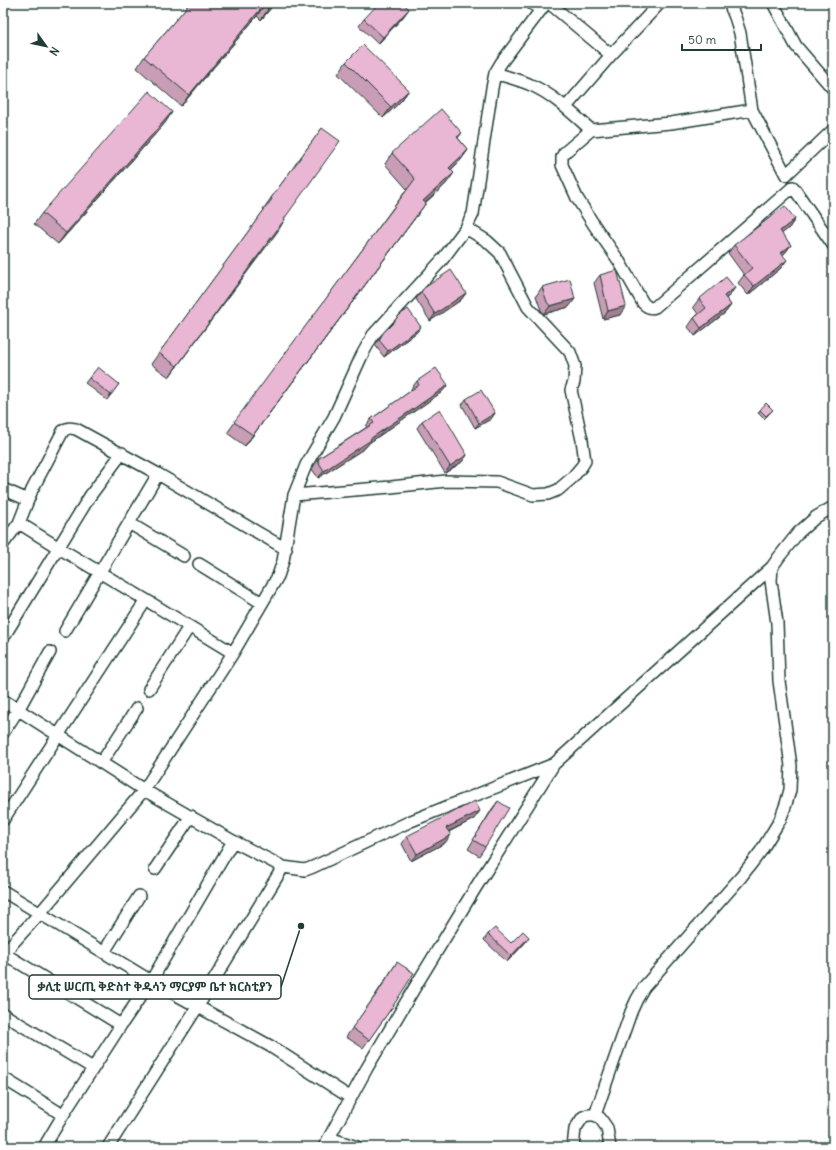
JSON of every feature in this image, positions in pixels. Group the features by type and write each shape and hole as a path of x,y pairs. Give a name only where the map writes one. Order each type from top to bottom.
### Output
{"street":[{"path":"531,3 545,5 611,55"},
{"path":"566,107 611,55 660,3"},
{"path":"729,3 740,33 752,110 793,187 833,245"},
{"path":"773,3 796,46 833,89"},
{"path":"121,1024 3,953 40,913 144,790 234,653 278,576 286,549 294,495 306,465 334,417 362,355 373,336 442,260 466,228 473,214 492,88 496,73 501,64 545,5"},
{"path":"496,73 532,85 544,92 566,107 591,130"},
{"path":"752,110 671,124 591,130 564,153 562,157 562,165 585,212 619,261 643,303 647,307 651,308 655,307 793,187"},
{"path":"786,175 833,130"},
{"path":"294,495 446,481 498,482 533,495 548,494 558,490 572,478 582,466 585,461 582,440 571,390 574,382 575,366 570,352 528,307 500,252 466,228"},
{"path":"3,544 19,523 32,490 63,430 66,428 76,429 122,453 286,549"},
{"path":"3,638 90,496 122,453"},
{"path":"65,631 158,474"},
{"path":"3,489 28,500"},
{"path":"357,1147 326,1143 367,1068 422,975 476,886 554,764 772,567 798,534 816,517 833,507"},
{"path":"19,523 58,548 234,653"},
{"path":"129,523 184,556"},
{"path":"199,564 262,603"},
{"path":"595,1115 631,1012 644,987 741,877 761,851 780,820 786,804 790,790 791,766 779,681 777,623 771,581 772,567"},
{"path":"3,820 146,600"},
{"path":"149,689 189,627"},
{"path":"3,733 18,710 50,652"},
{"path":"3,700 144,790 233,841 283,867 305,870 313,868 411,821 554,764"},
{"path":"101,763 137,708"},
{"path":"155,869 191,816"},
{"path":"44,1147 121,1024 151,981 233,841"},
{"path":"108,1147 198,1006 283,867"},
{"path":"3,891 151,981 270,1046 351,1098"},
{"path":"104,952 139,896"},
{"path":"3,1014 93,1068"},
{"path":"3,1078 63,1115"},
{"path":"573,1147 575,1130 583,1117 588,1115 595,1115 600,1118 607,1128 610,1147"}],"building":[{"path":"190,3 273,3 268,9 264,5 189,95 144,57"},
{"path":"379,3 403,3 409,9 383,37 364,19"},
{"path":"363,45 409,90 391,107 346,62"},
{"path":"149,91 172,112 66,233 42,213"},
{"path":"441,109 462,133 457,137 468,150 449,168 454,173 423,201 426,203 253,435 234,422 415,179 392,153"},
{"path":"322,128 340,141 285,219 177,366 159,353"},
{"path":"785,206 795,219 780,231 791,245 781,253 787,260 754,286 744,275 752,268 734,245"},
{"path":"451,270 466,293 435,314 421,292 424,288"},
{"path":"617,270 626,306 608,311 600,275"},
{"path":"726,277 735,288 724,296 731,305 701,328 694,318 706,308 699,299"},
{"path":"570,279 575,299 550,306 547,302 542,287"},
{"path":"408,309 421,327 388,351 379,340 383,333 395,320"},
{"path":"98,367 119,384 111,395 89,378"},
{"path":"436,368 448,385 370,439 371,440 324,471 318,461 319,458 374,423 371,419 419,385 417,381"},
{"path":"481,390 495,413 479,423 466,399"},
{"path":"766,403 773,410 766,416 760,410"},
{"path":"440,409 467,455 450,466 422,421"},
{"path":"475,801 480,811 446,828 451,835 417,854 407,836"},
{"path":"498,801 509,808 485,847 473,840"},
{"path":"495,928 511,943 523,931 529,937 511,956 488,934"},
{"path":"397,962 414,973 369,1040 352,1028 378,992"}],"place":[{"name":"ቃሊቲ ሠርጢ ቅድስተ ቅዱሳን ማርያም ቤተ ክርስቲያን","path":"301,926"}]}
